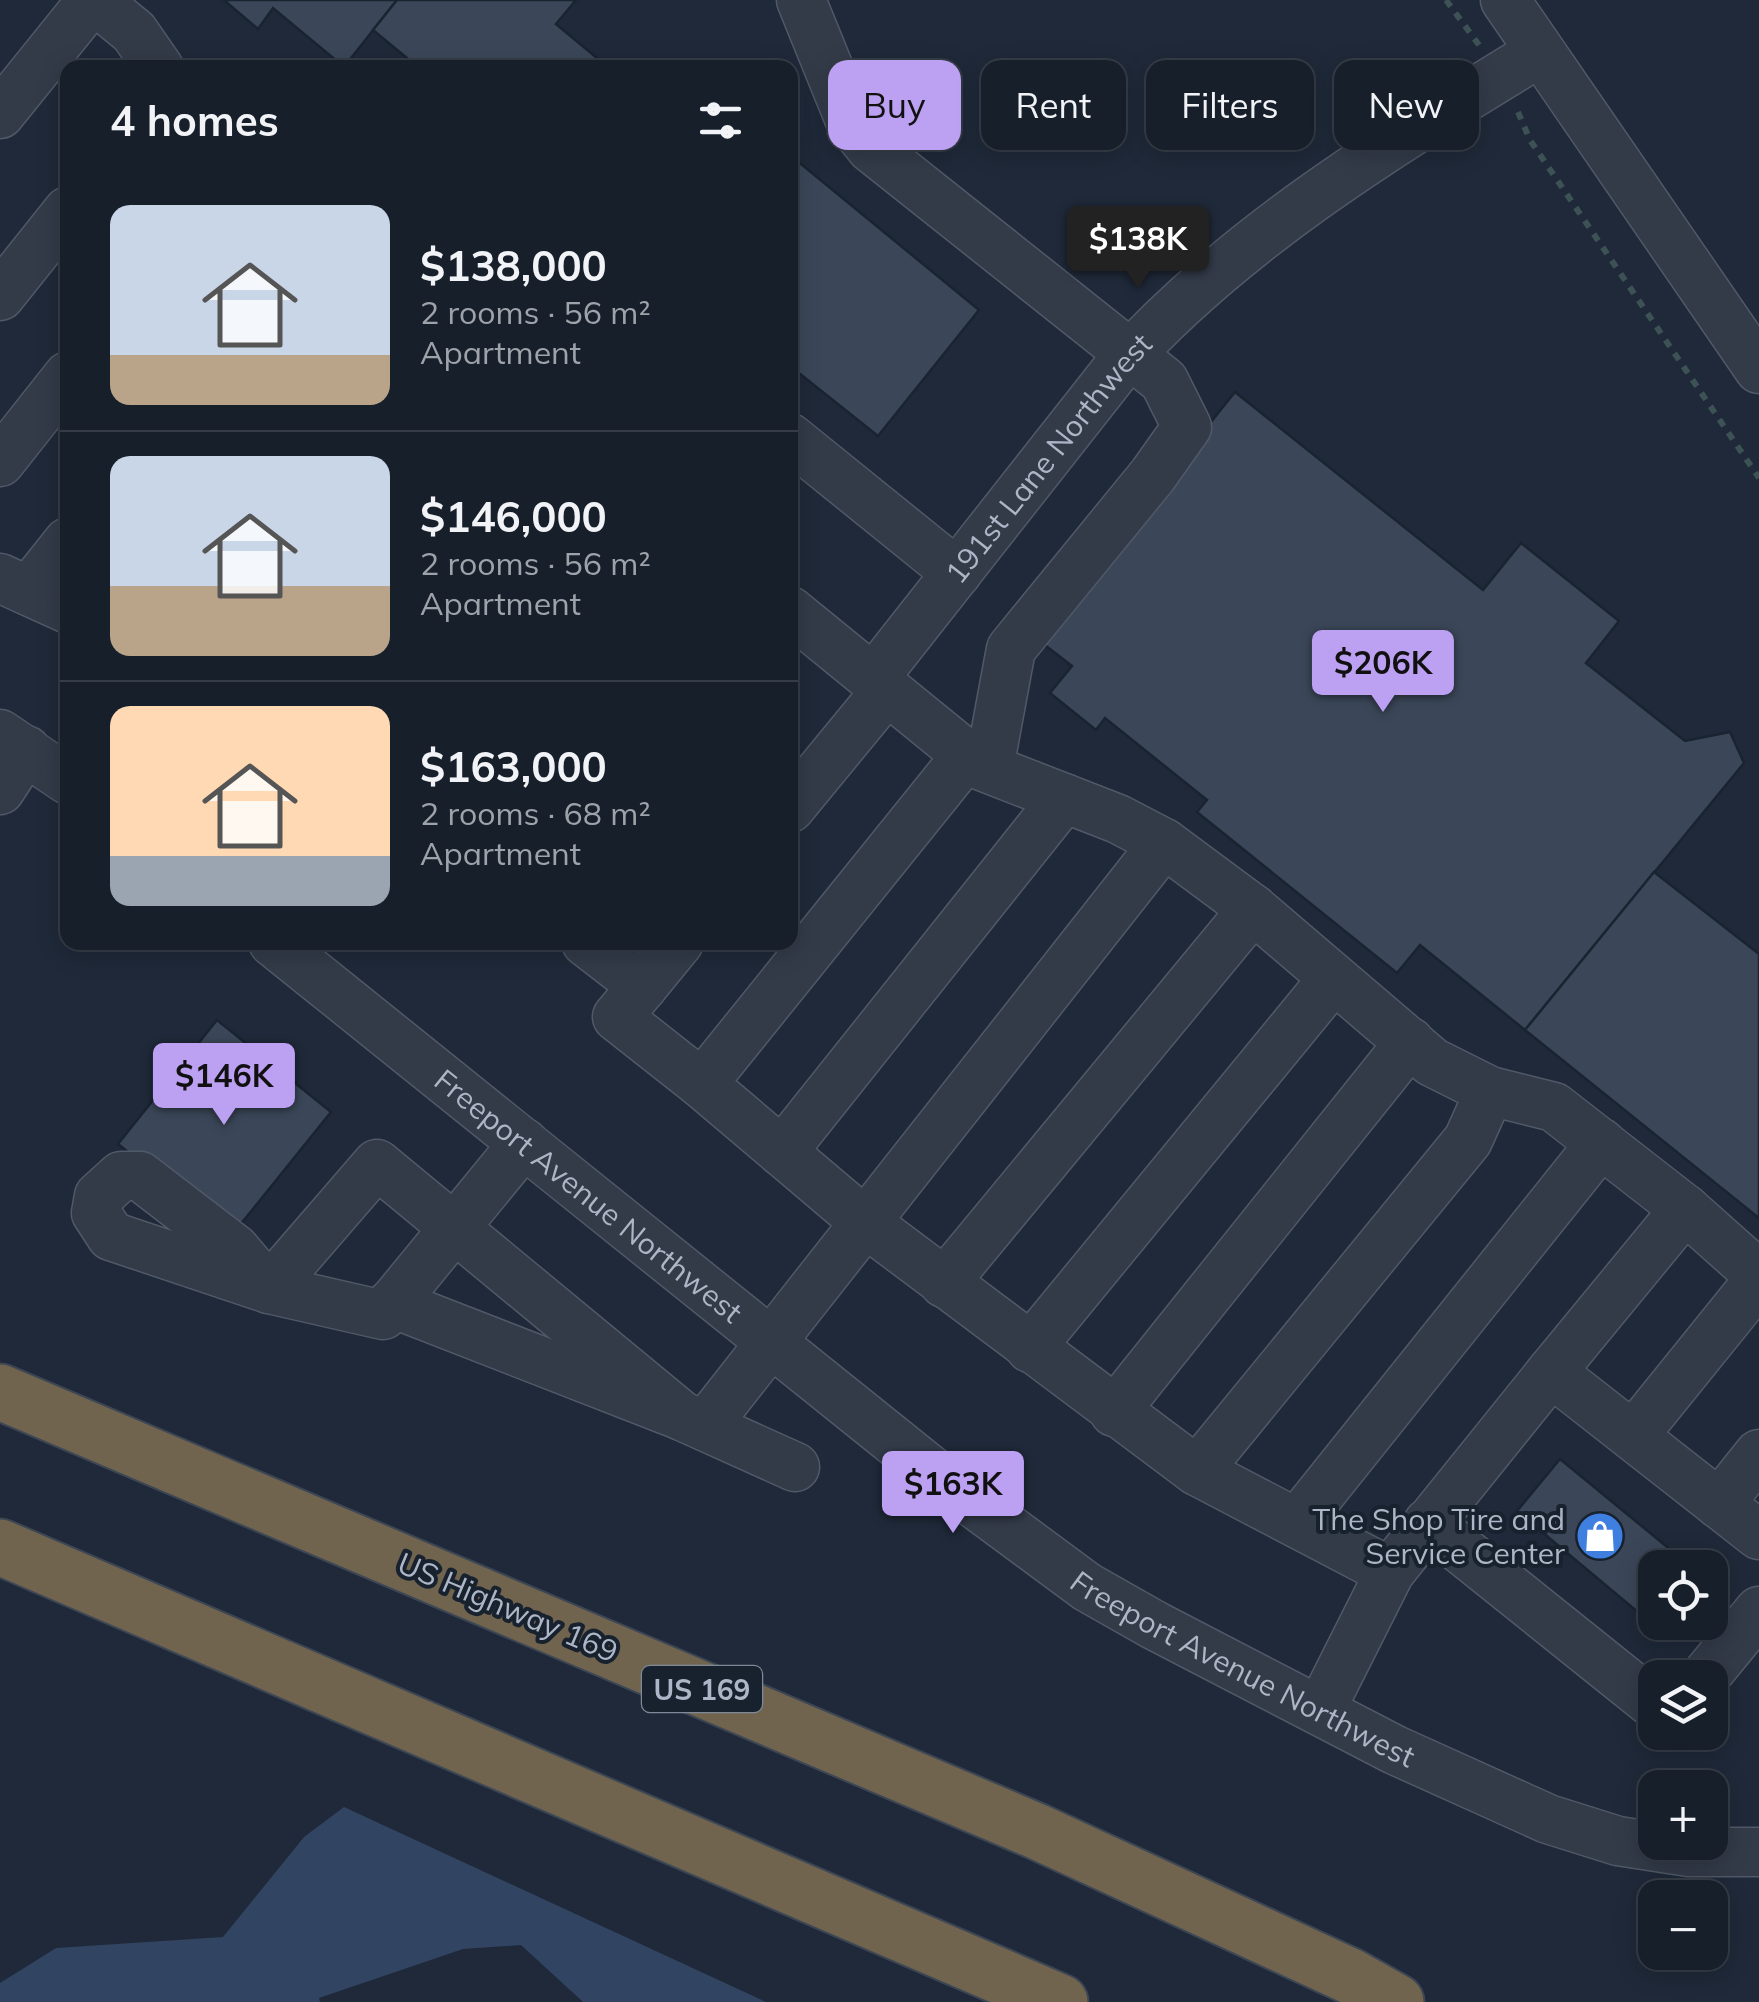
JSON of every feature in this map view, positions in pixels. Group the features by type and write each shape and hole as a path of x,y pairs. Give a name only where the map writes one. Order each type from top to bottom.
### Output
{"highway":[{"name":"US Highway 169","path":"0,1392 1036,1832 1350,1976 1396,2002"},
{"path":"0,1547 1060,2002"},
{"path":"1350,1976 1434,2002"}],"street":[{"path":"0,114 93,0 134,32 153,60"},
{"path":"702,1084 978,762 1011,648 1153,475 1187,427 1164,381 871,148 851,123 800,0"},
{"path":"1505,0 1521,63 1754,348"},
{"name":"191st Lane Northwest","path":"798,797 957,572 1131,354 1193,293 1369,158 1521,63"},
{"path":"0,296 60,221"},
{"path":"0,462 60,386"},
{"path":"798,444 957,572"},
{"path":"32,593 60,553"},
{"path":"798,626 880,684 978,762 1118,819 1164,843 1252,908 1432,1062 1490,1091 1554,1106 1685,1209 1759,1278 1633,1436"},
{"path":"0,790 13,742 60,774"},
{"path":"782,1152 1064,798"},
{"path":"694,1421 772,1342 1164,843"},
{"path":"944,1283 1252,908"},
{"name":"Freeport Avenue Northwest","path":"282,950 946,1482 1087,1587 1320,1711 1548,1819 1618,1841 1689,1852 1759,1852"},
{"path":"596,950 643,986"},
{"path":"672,950 617,1017 866,1223 1114,1412 1197,1471 1390,1572"},
{"path":"1030,1348 1333,979"},
{"path":"1114,1412 1410,1042"},
{"path":"1197,1471 1468,1140 1490,1091"},
{"path":"524,1143 455,1227 392,1303 383,1315 270,1288 377,1164 455,1227 694,1421"},
{"path":"1297,1522 1601,1143"},
{"path":"1320,1711 1390,1572 1685,1209"},
{"path":"392,1303 694,1421 794,1467"},
{"path":"1551,1372 1759,1536"},
{"path":"1719,1504 1759,1454"},
{"path":"1428,1523 1638,1691"},
{"path":"1719,1660 1759,1611"}],"path":[{"path":"1446,0 1521,63 1530,140 1759,478"}],"water":[{"path":"344,1807 766,2002 583,2002 521,1945 463,1949 319,1998 320,2002 0,2002 0,1983 56,1948 223,1937 304,1837"}],"building":[{"path":"224,0 397,0 350,60 336,60 273,8 258,29"},
{"path":"397,0 576,0 556,24 599,60 409,60 373,30"},
{"path":"798,162 979,310 878,436 798,372"},
{"path":"1235,392 1483,590 1521,543 1619,621 1586,663 1685,741 1730,732 1744,763 1525,1030 1420,945 1397,973 1197,812 1207,800 1105,718 1096,730 1050,693 1072,666 1037,639"},
{"path":"1654,872 1759,954 1759,1218 1525,1030"},
{"path":"217,1020 331,1112 232,1235 118,1144"},
{"name":"The Shop Tire and Service Center","path":"1560,1459 1671,1550 1638,1550 1638,1612 1517,1511"}],"place":[{"name":"The Shop Tire and Service Center","path":"1600,1536"}]}
